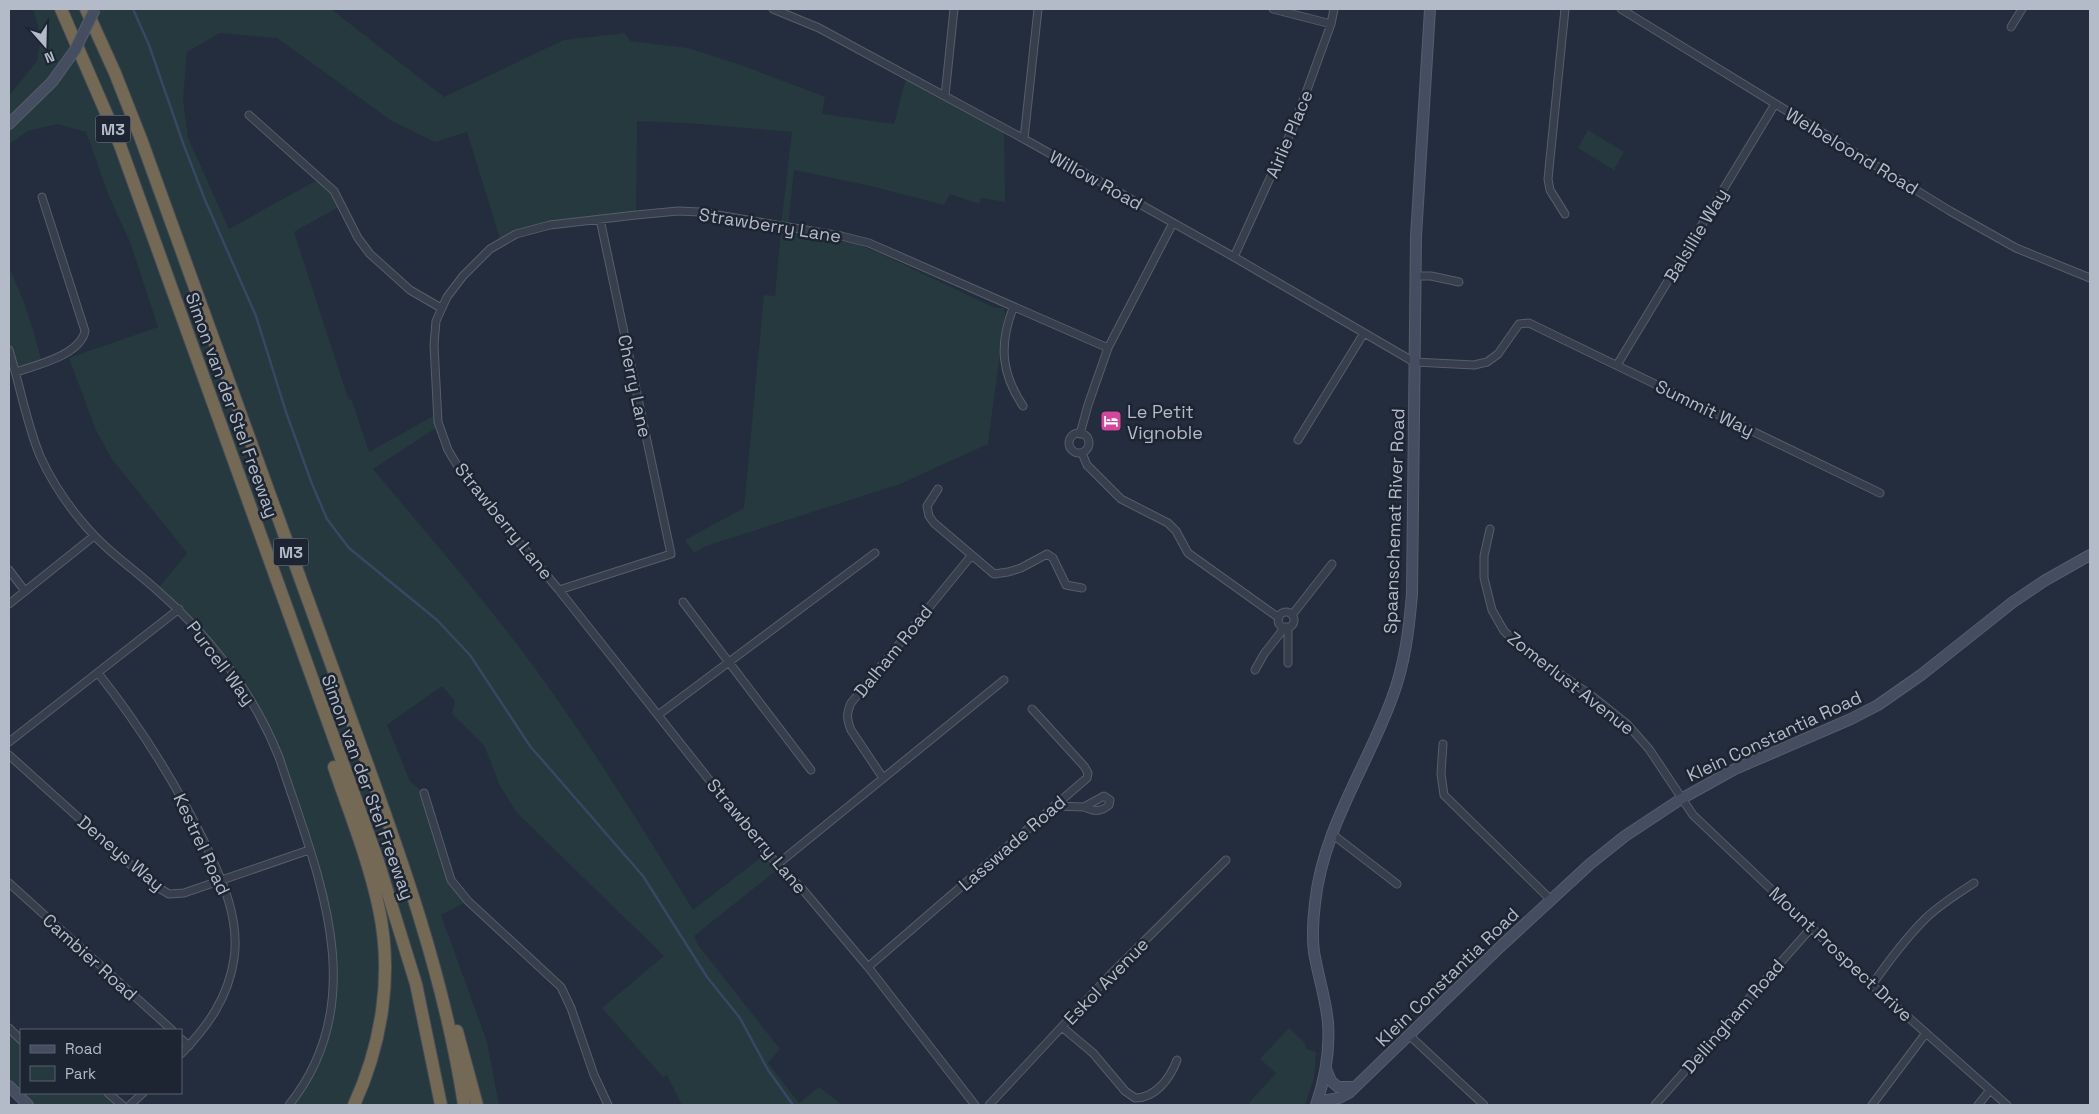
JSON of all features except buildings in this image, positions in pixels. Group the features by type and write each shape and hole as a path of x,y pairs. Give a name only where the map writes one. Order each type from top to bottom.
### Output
{"highway":[{"name":"Simon van der Stel Freeway","path":"61,9 120,145 396,917 426,1025 442,1105"},
{"name":"Simon van der Stel Freeway","path":"86,9 115,72 141,139 396,846 435,968 464,1105"},
{"path":"307,666 312,698 373,886 382,931 385,975 379,1029 371,1061 354,1105"},
{"path":"435,968 448,1000 477,1105"}],"main road":[{"path":"9,124 52,82 75,50 95,9"},
{"name":"Spaanschemat River Road","path":"1318,1100 1326,1069 1328,1041 1328,1022 1314,951 1313,922 1320,867 1332,834 1392,698 1402,667 1408,638 1412,594 1417,217 1430,9"},
{"name":"Klein Constantia Road","path":"1318,1100 1339,1098 1355,1087 1488,959 1607,850 1681,799 1736,768 1851,719 1878,705 1909,684 2019,598 2090,555"},
{"path":"1326,1069 1331,1081 1338,1087 1355,1087"},
{"path":"9,1086 28,1105"}],"street":[{"name":"Willow Road","path":"773,9 828,32 1024,139 1234,256 1414,362"},
{"path":"945,96 954,9"},
{"path":"1024,139 1038,9"},
{"path":"1273,9 1331,24"},
{"name":"Airlie Place","path":"1234,256 1295,123 1331,24 1334,9"},
{"path":"1564,214 1550,190 1548,180 1565,9"},
{"name":"Welbeloond Road","path":"1621,9 1994,236 2044,260 2090,278"},
{"path":"2011,27 2022,9"},
{"name":"Balsillie Way","path":"1617,365 1775,104"},
{"path":"249,115 334,191 358,238 370,254 410,290 441,308"},
{"path":"16,372 70,350 82,340 85,331 42,197"},
{"name":"Strawberry Lane","path":"975,1105 868,967 779,863 767,853 559,590 468,481 448,450 437,414 434,333 436,321 441,308 462,276 475,263 501,242 529,229 600,219 678,212 700,212 841,236 884,249 1013,308 1108,348"},
{"name":"Cherry Lane","path":"559,590 670,554 600,219"},
{"path":"1080,434 1108,348 1173,223"},
{"path":"1416,276 1431,276 1459,282"},
{"path":"1013,308 1007,328 1004,363 1013,390 1023,406"},
{"name":"Summit Way","path":"1414,362 1474,365 1487,362 1498,354 1519,324 1529,323 1880,493"},
{"path":"1298,440 1364,333"},
{"name":"Purcell Way","path":"9,350 28,420 41,457 57,487 94,536 179,609 217,651 258,711 279,757 324,898 334,960 329,1021 321,1052 309,1079 289,1105"},
{"path":"1083,455 1089,444 1088,438 1080,434 1074,436 1070,445 1074,451 1083,455 1100,479 1121,499 1168,523 1176,531 1188,553 1279,618 1280,624 1286,627"},
{"path":"938,489 927,506 929,516 971,556 996,575 1021,568 1047,554 1053,558 1066,585 1082,588"},
{"name":"Zomerlust Avenue","path":"1490,529 1484,556 1484,578 1492,610 1504,631 1522,648 1592,696 1626,724 1649,749 1681,799"},
{"path":"9,604 94,536"},
{"path":"658,715 875,553"},
{"name":"Dalham Road","path":"883,778 851,730 848,722 850,704 971,556"},
{"path":"1255,670 1264,654 1286,627 1292,624 1292,615 1332,564"},
{"path":"9,570 25,591"},
{"path":"683,602 730,661 811,770"},
{"path":"9,742 179,609"},
{"path":"1279,618 1284,612 1292,615"},
{"path":"1286,627 1288,663"},
{"name":"Kestrel Road","path":"98,673 120,701 162,762 222,879 234,924 234,960 227,989 212,1018 182,1053"},
{"path":"779,863 1004,680"},
{"name":"Lasswade Road","path":"868,967 1084,781 1088,773 1084,766 1032,709"},
{"path":"1443,744 1441,774 1444,795 1551,900"},
{"name":"Deneys Way","path":"9,755 163,892 184,893 309,850"},
{"path":"424,793 451,880 468,901 561,987 571,1008 594,1076 608,1105"},
{"name":"Mount Prospect Drive","path":"1681,799 1693,815 1872,985 2007,1105"},
{"path":"1054,806 1084,807"},
{"path":"1332,834 1397,884"},
{"name":"Eskol Avenue","path":"989,1105 1110,976 1226,860"},
{"path":"1872,985 1908,937 1926,918 1974,882"},
{"name":"Cambier Road","path":"9,883 171,1029"},
{"name":"Dellingham Road","path":"1655,1105 1812,927"},
{"path":"9,1028 20,1039"},
{"path":"1062,1028 1094,1054 1125,1091 1135,1098 1146,1097 1159,1088 1171,1074 1177,1060"},
{"path":"1872,1105 1926,1034"},
{"path":"1410,1036 1483,1105"},
{"path":"182,1040 189,1046"},
{"path":"1978,1105 1990,1090"},
{"path":"109,1094 122,1105"},
{"path":"130,1105 142,1094"}],"green space":[{"path":"33,9 331,9 444,97 564,40 625,33 630,41 688,48 744,66 825,97 822,114 894,124 907,75 1004,129 1005,202 981,198 979,204 950,194 944,205 871,186 794,170 788,227 781,226 792,132 687,123 637,121 636,215 550,225 501,242 467,132 435,142 392,121 277,38 220,33 187,52 183,100 188,138 229,229 319,179 342,205 294,232 348,398 352,401 369,452 437,414 439,426 373,469 479,596 561,705 606,772 693,910 767,853 782,866 694,936 698,945 780,1049 768,1063 799,1103 819,1087 842,1105 682,1105 667,1075 663,1077 602,1008 664,956 517,813 500,786 484,745 452,714 455,701 442,686 387,725 410,781 424,793 451,880 468,901 441,915 487,1042 499,1105 289,1105 315,1065 333,990 324,898 279,757 231,670 157,590 187,553 112,459 96,430 69,358 158,327 130,242 109,196 86,132 57,124 28,131 9,144 9,96 37,61 41,37"},
{"path":"1588,130 1624,152 1614,170 1578,148"},
{"path":"781,230 856,244 877,252 995,308 1004,308 1005,315 988,444 900,484 706,546 694,553 685,540 744,508 764,295 775,296"},
{"path":"9,268 28,315 42,363 16,372 9,350"},
{"path":"9,1028 20,1039 20,1094 109,1094 122,1105 28,1105 9,1086"},
{"path":"1289,1028 1305,1043 1306,1049 1316,1052 1314,1078 1305,1105 1247,1105 1276,1073 1260,1059"}],"waterway":[{"path":"133,9 149,45 205,200 256,316 286,412 327,519 349,548 437,620 470,655 530,746 643,876 707,977 740,1018 768,1070 793,1105"}],"place":[{"name":"Le Petit Vignoble","path":"1111,421"}]}
